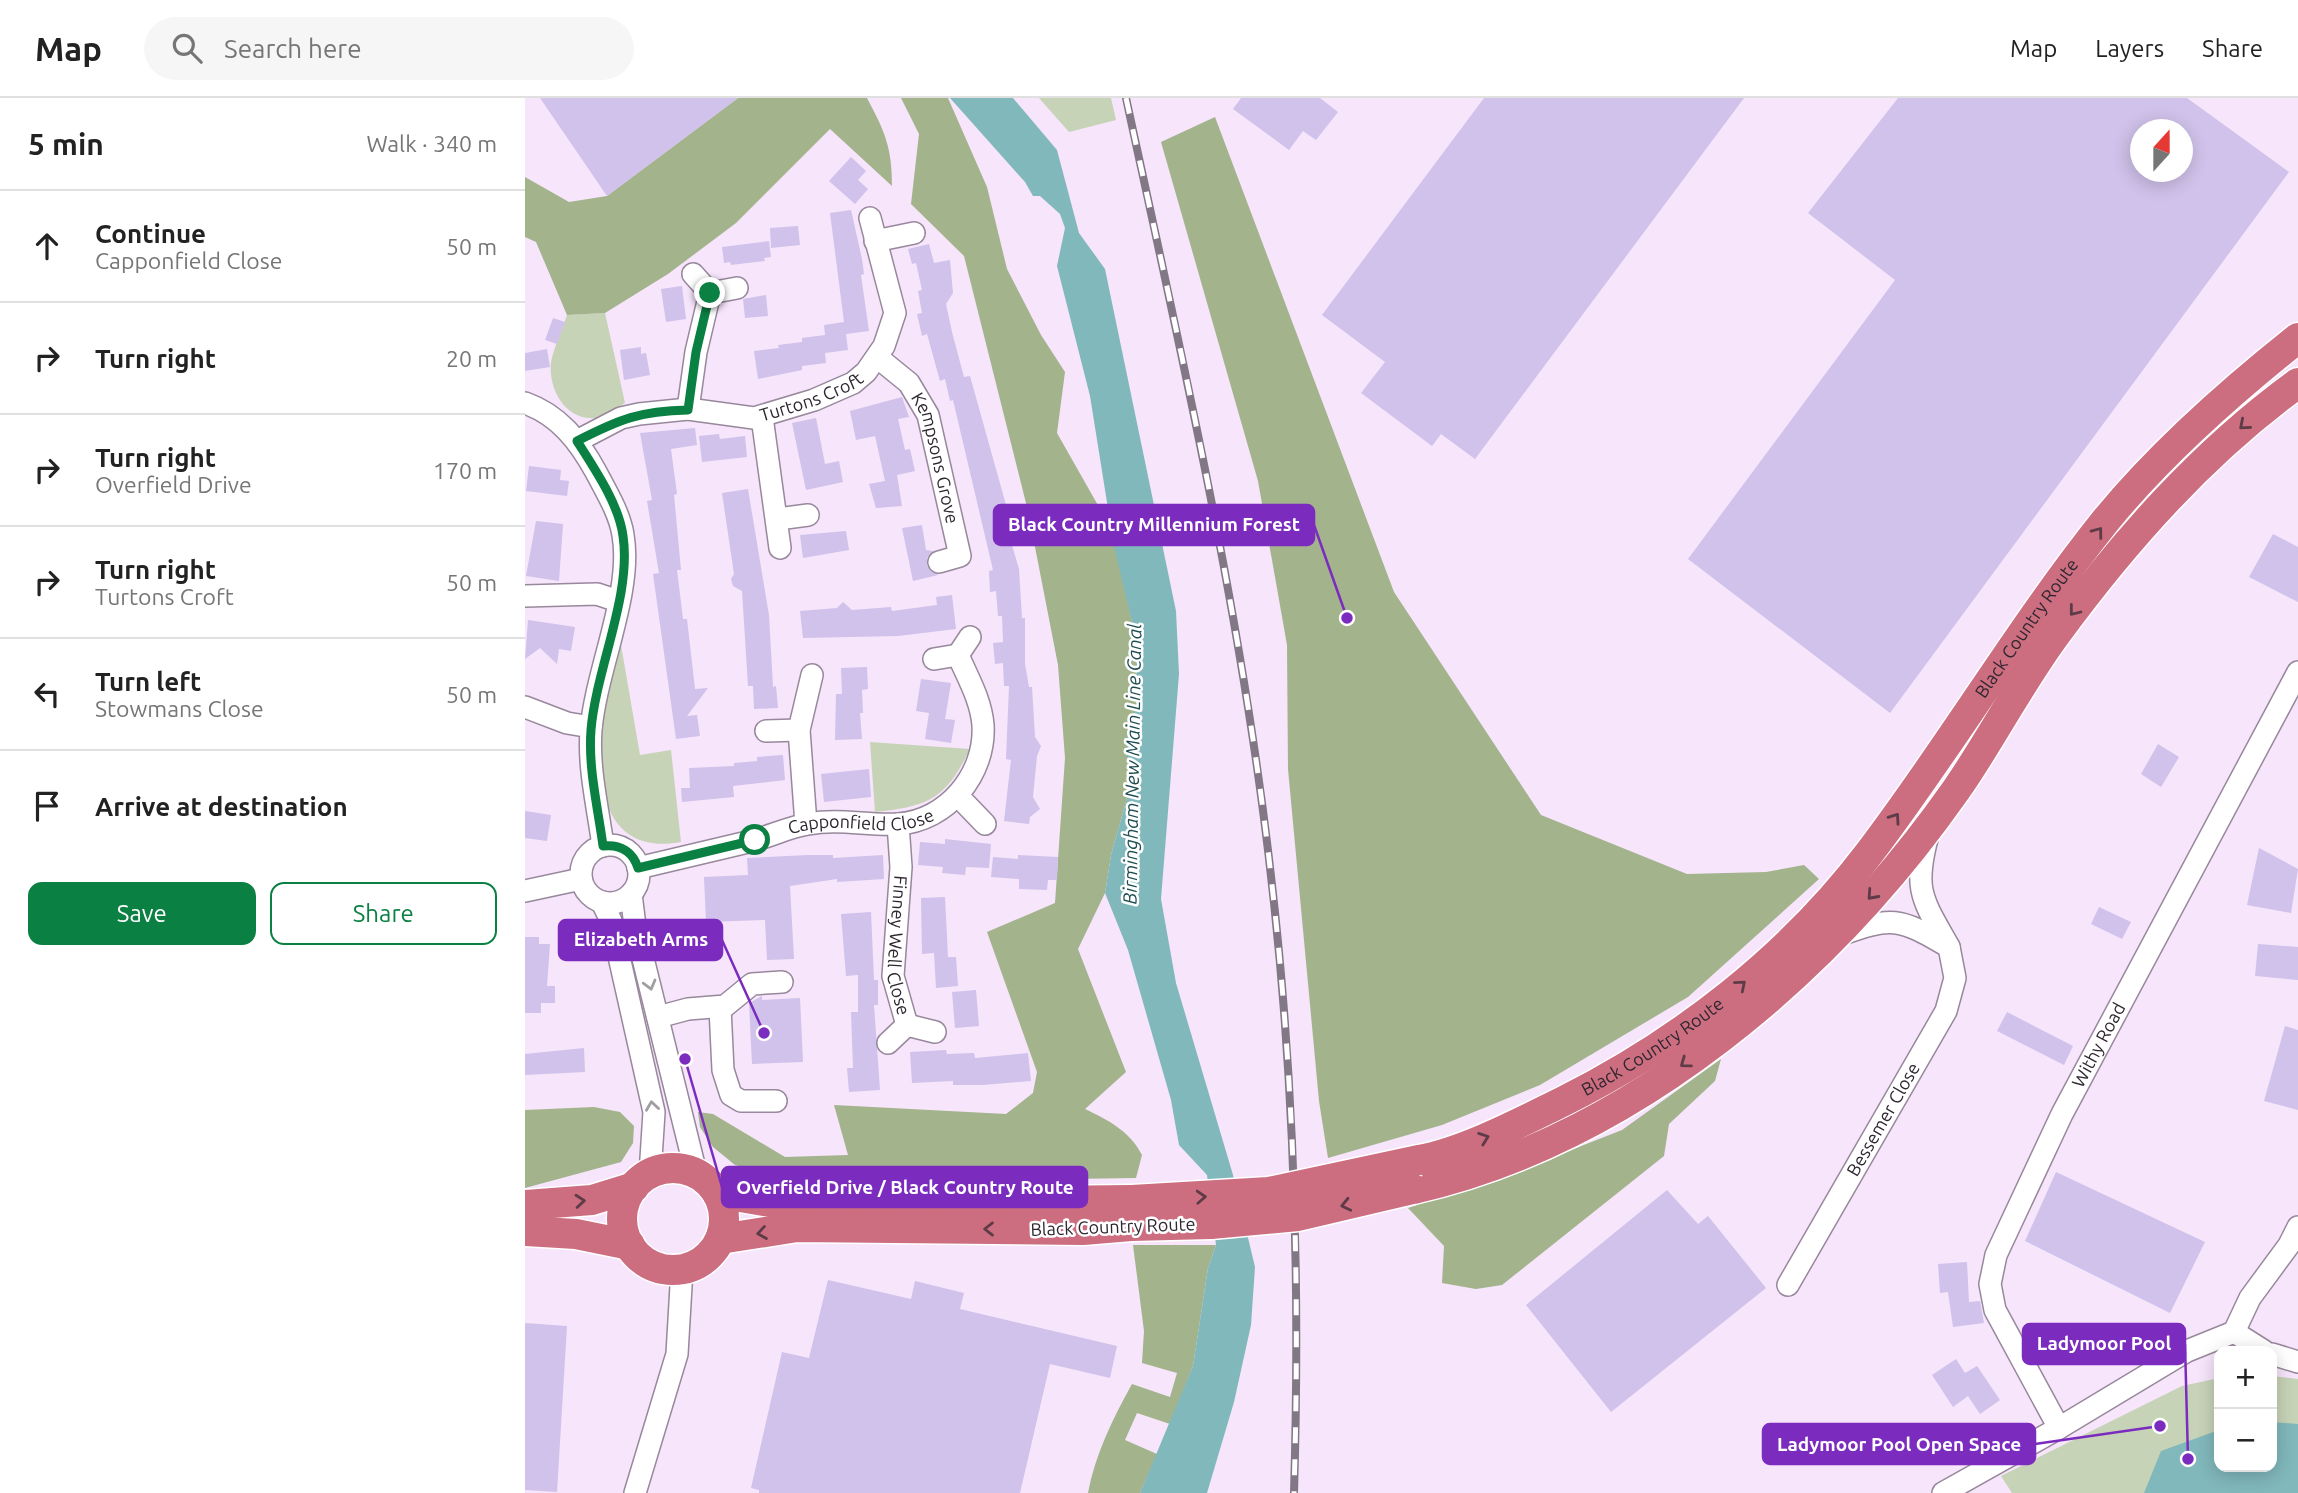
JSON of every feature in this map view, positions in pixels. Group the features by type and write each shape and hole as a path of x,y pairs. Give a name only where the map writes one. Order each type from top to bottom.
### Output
{"highway":[{"name":"Black Country Route","path":"720,1239 797,1227 1083,1230 1132,1213 1269,1192 1419,1160 1497,1133 1607,1079 1665,1044 1770,960 1821,909 1869,853 2108,519 2185,437 2298,338"},
{"name":"Black Country Route","path":"525,1205 593,1199 673,1168 706,1183 782,1204 1067,1203 1211,1224 1298,1216 1413,1189 1493,1165 1593,1120 1679,1068 1765,1003 1834,937 1895,870 1957,789 2054,636 2126,546 2202,461 2258,412 2298,383"},
{"path":"642,1180 623,1212 623,1227 630,1245 653,1265 682,1269 704,1259 720,1239 724,1214 706,1183"},
{"path":"525,1231 576,1234 630,1245"}],"street":[{"name":"Turtons Croft","path":"577,441 621,418 660,410 762,417 853,383 877,357 891,334 895,313 870,218"},
{"path":"875,241 914,233"},
{"path":"692,274 710,293"},
{"path":"710,293 737,288"},
{"path":"688,410 696,352 710,293"},
{"name":"Kempsons Grove","path":"877,357 909,383 928,415 960,556 939,562"},
{"path":"525,402 555,419 577,441 605,490 623,534 624,558 618,601 604,654 591,727 591,763 603,846"},
{"path":"762,417 780,548"},
{"path":"778,519 808,515"},
{"path":"525,596 597,594 618,601"},
{"path":"934,659 958,656 970,637"},
{"name":"Capponfield Close","path":"638,868 806,824 837,820 898,824 929,816 958,796 977,760 983,727 977,697 958,656"},
{"name":"Withy Road","path":"2059,1428 1995,1310 1990,1284 1996,1255 2062,1114 2298,672"},
{"path":"806,824 799,730 812,675"},
{"path":"525,707 567,723 591,727"},
{"path":"766,731 799,730"},
{"path":"958,796 985,824"},
{"name":"Bessemer Close","path":"1788,1285 1946,1011 1955,978 1949,947 1922,901 1919,869 1931,823"},
{"name":"Finney Well Close","path":"898,824 901,867 893,976 907,1025"},
{"path":"602,902 621,901 631,894 637,884 638,868 629,852 616,846 603,846 585,859 581,879 587,892 602,902 611,921 654,1112 642,1180"},
{"path":"525,891 581,879"},
{"path":"631,894 635,926 658,1017 706,1183"},
{"path":"1834,937 1881,920 1910,924 1949,947"},
{"path":"658,1017 688,1009 720,1008 752,984 782,982"},
{"path":"720,1008 723,1070 731,1095 741,1101 776,1101"},
{"name":"Finney Well Close","path":"907,1025 935,1032"},
{"name":"Finney Well Close","path":"888,1043 907,1025"},
{"path":"1943,1493 2059,1428 2186,1351 2234,1332 2250,1298 2289,1245 2298,1227"},
{"path":"635,1493 677,1354 682,1269"},
{"path":"2234,1332 2256,1346"},
{"path":"2277,1356 2298,1362"}],"shaded area":[{"path":"738,98 867,98 886,140 891,161 892,186 830,129 736,223 668,274 605,313 567,315 536,242 525,237 525,177 569,202 607,196"},
{"path":"901,98 948,98 987,187 1007,269 1041,335 1065,372 1057,433 1112,530 1134,631 1138,698 1129,791 1111,855 1105,893 1078,949 1126,1072 1085,1109 1118,1127 1137,1147 1142,1155 1136,1178 805,1183 735,1165 713,1147 700,1127 698,1112 713,1114 785,1157 848,1155 834,1105 1006,1114 1033,1093 1037,1072 987,932 1055,903 1065,758 1058,665 1028,511 964,256 911,204 919,134"},
{"path":"1039,98 1111,98 1116,120 1069,132"},
{"path":"1215,117 1394,592 1541,815 1687,874 1766,872 1804,865 1819,879 1688,997 1540,1085 1442,1125 1328,1158 1319,1101 1288,769 1287,645 1258,481 1161,142"},
{"path":"605,313 625,403 604,416 585,418 561,402 553,383 551,362 567,315"},
{"path":"621,645 640,755 671,750 681,842 646,842 622,828 607,805 601,774 600,739 612,672"},
{"path":"870,742 970,749 952,780 933,797 909,807 875,812"},
{"path":"1721,1059 1715,1081 1669,1124 1664,1156 1502,1285 1476,1289 1442,1283 1444,1246 1408,1208 1505,1176 1622,1130"},
{"path":"594,1107 620,1112 634,1126 633,1143 621,1162 525,1188 525,1110"},
{"path":"1133,1245 1216,1245 1208,1268 1193,1366 1170,1424 1137,1413 1125,1440 1157,1454 1140,1493 1088,1493 1105,1437 1132,1384 1170,1397 1177,1373 1142,1363 1144,1331"},
{"path":"2277,1377 2298,1379 2298,1493 2012,1493 2001,1476 2182,1386 2214,1379 2214,1472 2277,1472"}],"water":[{"name":"Birmingham New Main Line Canal","path":"950,98 1013,98 1057,150 1079,233 1105,269 1176,611 1179,674 1161,899 1176,983 1233,1175 1255,1267 1251,1325 1234,1402 1207,1493 1140,1493 1193,1366 1208,1268 1216,1245 1207,1175 1179,1145 1171,1100 1128,950 1105,893 1111,855 1129,791 1126,742 1138,698 1134,631 1114,546 1090,396 1057,266 1065,228 1060,214 1040,196 1033,196 1025,182"},
{"path":"2277,1422 2298,1424 2298,1493 2144,1493 2161,1451 2214,1432 2214,1472 2277,1472"}],"building":[{"path":"540,98 738,98 607,196"},
{"path":"1241,98 1320,98 1338,112 1316,140 1303,131 1289,150 1233,109"},
{"path":"1484,98 1744,98 1475,459 1441,434 1432,446 1361,393 1385,362 1322,315"},
{"path":"1898,98 2187,98 2289,172 1890,713 1688,559 1895,280 1808,213"},
{"path":"851,157 866,171 858,180 868,189 855,204 829,181"},
{"path":"851,210 862,259 864,274 861,275 869,331 846,334 848,350 825,353 826,363 802,366 802,370 758,379 754,351 779,348 778,345 802,342 802,338 825,335 824,325 844,322 830,213"},
{"path":"798,226 800,245 771,248 770,228"},
{"path":"769,241 771,257 764,258 765,261 731,265 730,262 724,263 722,247"},
{"path":"929,244 934,263 950,260 953,293 946,304 952,332 964,377 970,376 1008,512 1012,511 1018,533 1009,535 1019,569 1022,618 1025,618 1025,664 1029,687 1032,687 1035,737 1041,746 1037,756 1033,797 1040,809 1030,817 1029,824 1004,821 1011,760 1006,759 1009,686 1004,686 1003,663 995,664 993,643 1003,642 1002,616 998,616 996,591 990,592 989,571 993,570 953,400 950,401 945,379 940,381 927,334 922,336 917,314 922,313 918,291 922,290 916,263 912,264 908,249"},
{"path":"682,286 686,319 666,322 661,289"},
{"path":"766,295 768,316 745,318 743,299"},
{"path":"553,318 565,322 557,344 545,340"},
{"path":"641,347 641,354 646,353 650,375 624,380 620,350"},
{"path":"547,349 550,367 525,371 525,353"},
{"path":"902,397 909,417 898,419 905,450 910,449 915,471 897,475 902,506 876,508 869,484 885,481 875,436 856,440 850,411"},
{"path":"816,418 825,464 839,461 843,482 806,490 792,423"},
{"path":"695,428 697,445 671,449 677,494 674,495 681,570 677,570 683,619 687,619 695,689 708,688 687,716 697,715 700,736 676,739 653,574 659,573 647,501 652,500 640,433"},
{"path":"719,434 720,439 745,436 747,457 702,462 699,436"},
{"path":"529,466 561,470 560,480 569,481 567,496 526,491"},
{"path":"748,489 769,615 773,687 776,686 778,708 754,709 753,686 748,686 742,591 733,586 731,579 734,574 722,493"},
{"path":"536,521 563,524 559,581 526,576"},
{"path":"922,525 926,550 933,551 927,558 927,566 938,575 913,581 902,528"},
{"path":"846,531 849,550 803,558 800,535"},
{"path":"2273,534 2298,547 2298,602 2249,577"},
{"path":"952,595 956,629 898,636 803,638 800,611 837,608 843,602 852,610 891,607 892,611 937,605 936,597"},
{"path":"528,620 575,627 571,651 559,649 557,664 540,648 525,659"},
{"path":"867,667 868,689 862,690 863,713 860,713 862,739 835,740 836,694 842,694 841,668"},
{"path":"921,679 951,683 945,719 955,720 951,743 925,739 929,713 916,711"},
{"path":"2158,744 2179,757 2161,787 2141,774"},
{"path":"783,755 785,780 733,786 734,797 682,802 681,788 690,788 689,768 734,766 734,763 757,761 757,757"},
{"path":"869,769 871,797 824,802 821,774"},
{"path":"525,811 551,815 547,841 525,838"},
{"path":"945,839 991,844 989,868 966,867 965,875 942,873 943,867 918,865 920,842 945,844"},
{"path":"2259,848 2298,869 2291,913 2247,905"},
{"path":"833,855 833,858 883,855 884,879 837,882 837,879 790,886 794,959 767,960 765,920 706,922 704,877 748,875 747,858"},
{"path":"1018,855 1058,857 1057,880 1048,880 1047,890 1019,889 1019,879 991,877 993,857 1018,859"},
{"path":"945,897 948,957 956,957 958,986 936,988 934,953 922,954 921,898"},
{"path":"2099,907 2131,922 2122,939 2091,924"},
{"path":"871,912 874,980 878,980 878,1005 874,1005 880,1090 849,1092 847,1068 853,1068 851,1012 858,1012 858,975 846,976 841,914"},
{"path":"525,937 539,937 539,944 550,944 547,986 555,986 555,1003 541,1003 541,1013 525,1013"},
{"path":"2258,944 2298,947 2298,980 2255,976"},
{"path":"976,990 979,1026 955,1028 952,992"},
{"path":"762,996 762,1000 800,998 803,1062 752,1064 749,1003"},
{"path":"2007,1012 2073,1046 2064,1065 1997,1031"},
{"path":"2285,1026 2298,1030 2298,1110 2264,1101"},
{"path":"584,1048 585,1072 525,1075 525,1054"},
{"path":"946,1050 947,1054 974,1053 975,1058 1028,1053 1031,1081 983,1085 953,1085 953,1081 912,1083 910,1052"},
{"path":"2056,1172 2205,1242 2170,1313 2025,1241"},
{"path":"1667,1190 1698,1224 1708,1216 1766,1288 1611,1412 1526,1305"},
{"path":"1967,1262 1969,1302 1980,1301 1984,1323 1953,1327 1948,1292 1940,1293 1938,1264"},
{"path":"828,1280 911,1299 915,1281 964,1293 960,1309 1117,1346 1110,1378 1050,1364 1020,1493 759,1493 759,1490 751,1488 782,1352 809,1358"},
{"path":"525,1323 567,1326 557,1492 525,1490"},
{"path":"1956,1359 1965,1373 1977,1366 2000,1400 1980,1414 1968,1396 1953,1407 1932,1375"}],"railway":[{"path":"1126,98 1228,588 1260,786 1272,885 1286,1037 1294,1189 1294,1493"}],"place":[{"name":"Black Country Millennium Forest","path":"1347,618"},
{"name":"Elizabeth Arms","path":"764,1033"},
{"name":"Overfield Drive / Black Country Route","path":"685,1059"},
{"name":"Ladymoor Pool Open Space","path":"2160,1426"},
{"name":"Ladymoor Pool","path":"2188,1459"}],"route":[{"path":"710,293 696,352 688,410 660,410 621,418 577,441 605,490 623,534 621,588 598,684 591,727 591,763 603,846 616,846 629,852 638,868 755,840"}]}
